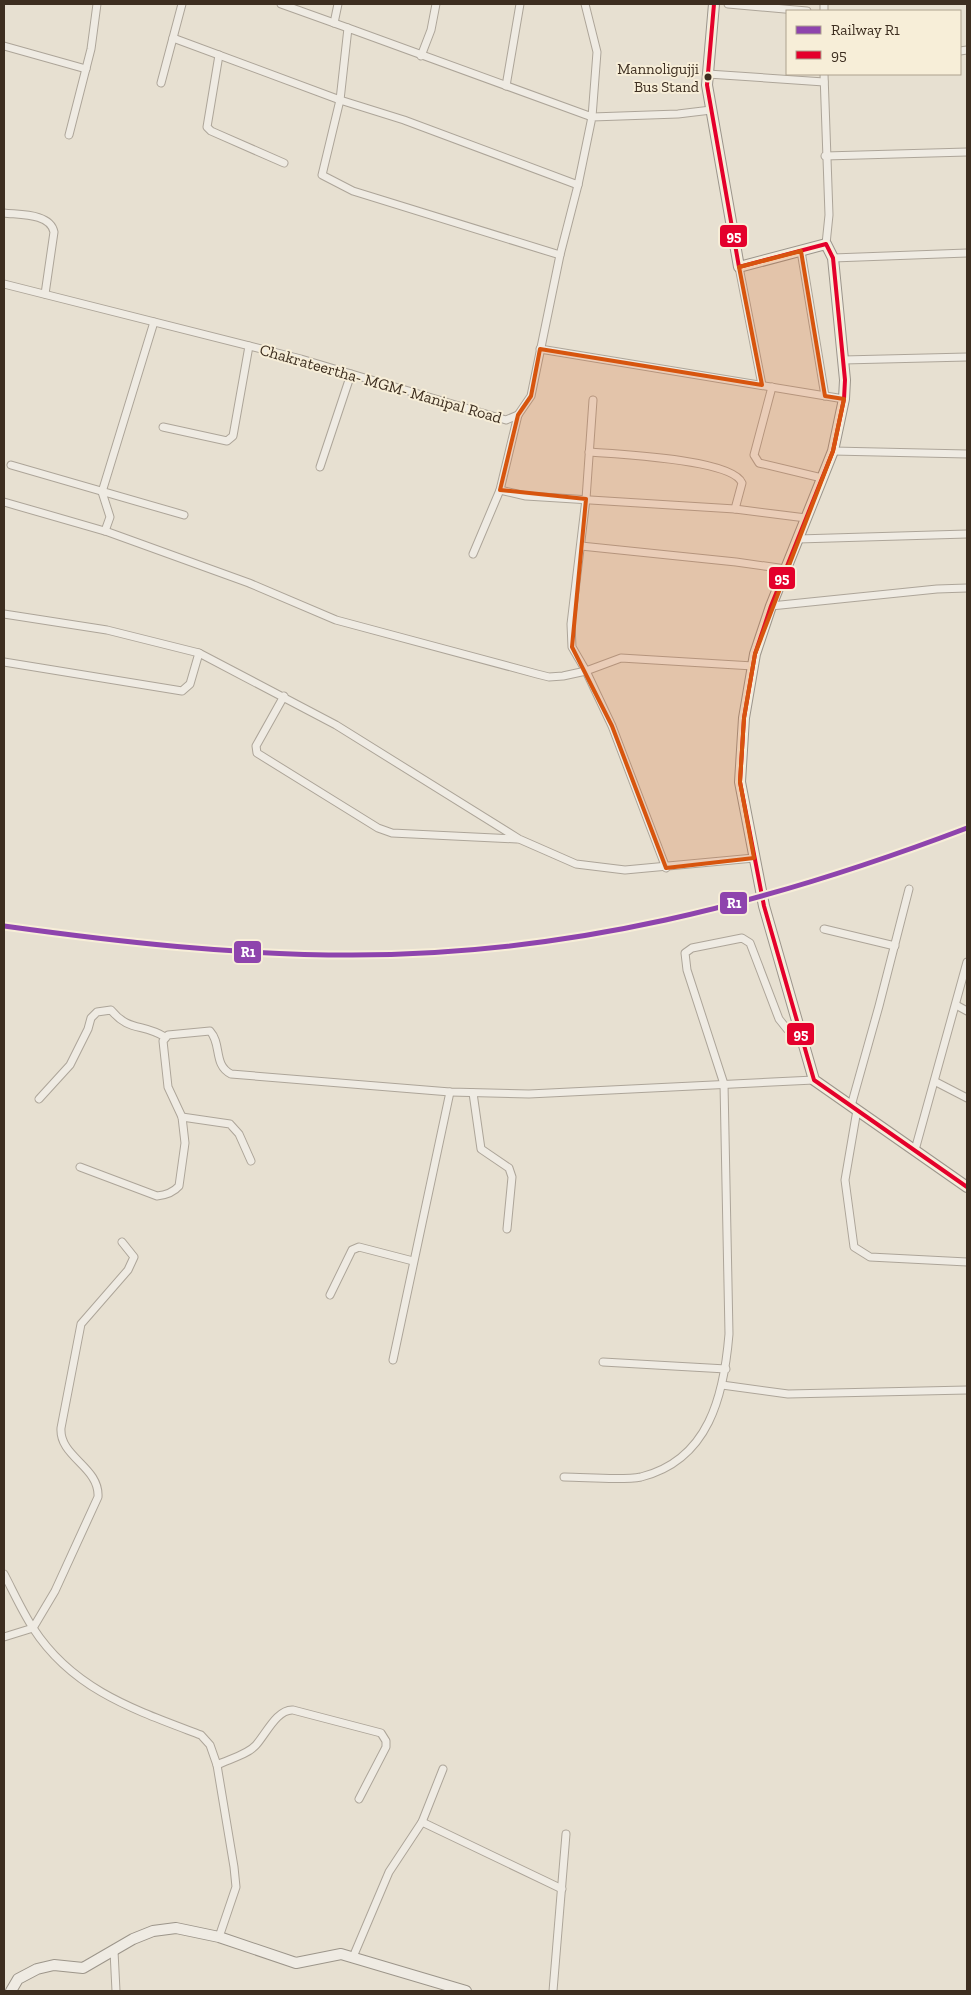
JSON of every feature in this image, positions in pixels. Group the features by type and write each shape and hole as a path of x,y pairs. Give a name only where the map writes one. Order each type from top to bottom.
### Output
{"street":[{"path":"69,135 86,69 96,4"},
{"path":"161,83 182,4"},
{"path":"281,4 592,117 678,114 711,110"},
{"path":"334,23 338,4"},
{"path":"421,56 431,30 436,4"},
{"path":"506,86 520,4"},
{"path":"173,38 340,100 404,120 578,185 592,117 597,52 584,4"},
{"path":"714,4 708,74 711,110 762,385"},
{"path":"728,4 796,10"},
{"path":"348,28 340,100 322,175 353,191 560,255"},
{"path":"4,46 86,69"},
{"path":"219,55 207,126 211,132 284,163"},
{"path":"708,74 824,82"},
{"path":"814,1080 759,886 740,782 744,718 753,666 771,606 833,451 844,399 843,360 833,258 826,244 829,215 824,75"},
{"path":"826,156 967,152"},
{"name":"Chakrateertha- MGM- Manipal Road","path":"4,284 249,346 506,420 518,414 530,396 560,255 578,185"},
{"path":"4,213 45,219 53,226 44,294"},
{"path":"739,266 826,244"},
{"path":"801,251 825,396"},
{"path":"833,258 967,253"},
{"path":"105,531 110,517 102,492 154,322"},
{"path":"163,428 227,441 233,436 249,346"},
{"path":"540,349 844,399"},
{"path":"843,360 967,357"},
{"path":"320,467 351,374"},
{"path":"772,387 754,455 755,460 759,463 822,478"},
{"path":"593,400 586,499 571,624 572,647 586,671 612,726 666,868"},
{"path":"473,554 500,490 518,414"},
{"path":"833,451 967,454"},
{"path":"589,452 679,459 735,474 742,483 735,509"},
{"path":"11,466 184,515"},
{"path":"500,490 526,496 735,509 806,518"},
{"path":"4,502 105,531 250,583 336,620 549,677 586,671 621,658 753,666"},
{"path":"798,539 967,534"},
{"path":"581,546 786,569"},
{"path":"771,606 937,589 967,588"},
{"path":"4,614 107,630 199,653 336,725 519,839 576,864 625,870 666,868 754,858"},
{"path":"4,662 182,690 190,684 199,653"},
{"path":"284,696 256,746 258,753 378,828 403,834 519,839"},
{"path":"909,889 854,1108 845,1180 854,1247 870,1257 967,1262"},
{"path":"824,929 894,946"},
{"path":"564,1477 639,1477 660,1470 677,1461 699,1441 718,1403 726,1369 729,1334 724,1084 684,959 685,953 692,948 742,938 750,943 779,1019 787,1030 802,1039"},
{"path":"915,1150 936,1082 967,962"},
{"path":"956,1005 967,1011"},
{"path":"39,1099 70,1065 91,1018 97,1012 111,1010 126,1024 153,1030 165,1037"},
{"path":"165,1037 171,1034 210,1031 214,1036 220,1062 224,1070 231,1074 450,1092 529,1094 814,1080 967,1187"},
{"path":"80,1167 157,1196 175,1191 179,1186 185,1143 182,1117 168,1087 165,1037"},
{"path":"936,1082 967,1098"},
{"path":"393,1360 450,1092"},
{"path":"473,1093 481,1149 509,1168 512,1177 507,1229"},
{"path":"182,1117 230,1124 239,1134 251,1162"},
{"path":"4,1638 33,1628 55,1591 98,1497 99,1488 96,1480 63,1443 61,1428 81,1324 128,1270 134,1258 122,1242"},
{"path":"330,1295 352,1250 360,1247 413,1261"},
{"path":"603,1362 726,1369"},
{"path":"722,1385 788,1394 967,1390"},
{"path":"4,1574 33,1628 49,1649 82,1680 118,1703 201,1735 210,1746 217,1765 236,1887 219,1937"},
{"path":"217,1765 255,1746 280,1715 287,1710 293,1710 381,1733 384,1736 386,1747 359,1799"},
{"path":"353,1957 393,1865 422,1822 443,1769"},
{"path":"422,1822 562,1889"},
{"path":"553,1991 566,1834"},
{"path":"10,1991 18,1979 37,1969 54,1965 83,1968 153,1931 176,1928 219,1937 296,1963 341,1954 466,1991"},
{"path":"114,1951 116,1991"}],"highlighted area":[{"path":"801,251 825,396 844,399 833,451 755,654 744,718 740,782 754,858 666,868 612,726 572,647 586,499 500,490 518,415 531,396 540,349 762,385 739,267"}],"rail line":[{"name":"R1","path":"4,926 134,942 264,953 352,955 432,953 511,946 589,935 666,920 741,902 817,880 967,828"}],"transit line":[{"name":"95","path":"714,4 707,85 739,267 826,244 833,258 845,380 844,399 833,451 771,606 755,654 744,718 740,782 764,906 814,1080 967,1187"}],"place":[{"name":"Mannoligujji Bus Stand","path":"708,77"}]}
